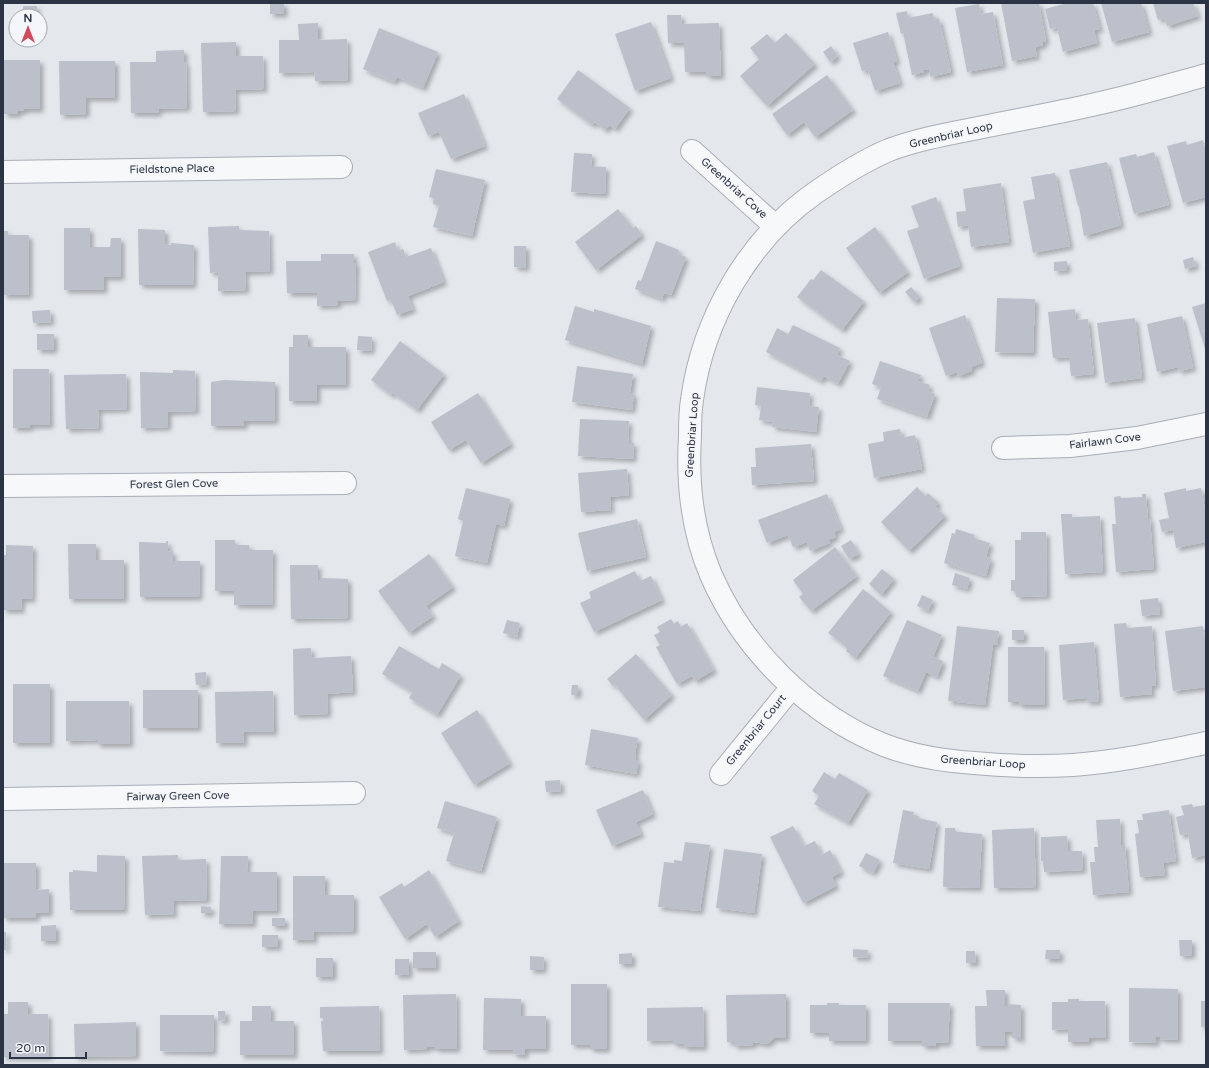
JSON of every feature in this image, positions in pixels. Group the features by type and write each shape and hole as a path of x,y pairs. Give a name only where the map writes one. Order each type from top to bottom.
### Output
{"street":[{"name":"Greenbriar Loop","path":"1206,76 1099,104 928,138 887,151 849,171 813,194 775,226 734,281 714,319 703,351 692,401 689,488 697,531 711,574 732,613 758,649 792,687 824,712 876,741 903,752 946,761 1011,766 1073,765 1136,757 1206,743"},
{"name":"Greenbriar Cove","path":"692,151 775,226"},
{"name":"Fieldstone Place","path":"3,172 341,167"},
{"name":"Fairlawn Cove","path":"1003,448 1078,445 1137,438 1206,424"},
{"name":"Forest Glen Cove","path":"3,486 345,483"},
{"name":"Greenbriar Court","path":"721,774 792,687"},
{"name":"Fairway Green Cove","path":"3,799 354,793"}],"building":[{"path":"270,3 284,3 284,14 270,14"},
{"path":"1001,3 1039,3 1046,41 1043,42 1043,45 1035,47 1037,56 1012,61"},
{"path":"1067,3 1093,3 1100,29 1094,30 1097,43 1063,52 1057,28 1050,29 1045,9"},
{"path":"1101,3 1141,3 1149,32 1112,42"},
{"path":"1153,3 1193,3 1198,16 1167,26 1164,18 1158,20"},
{"path":"979,4 981,14 993,12 1003,65 967,72 955,8"},
{"path":"23,6 37,6 37,8 23,8"},
{"path":"907,11 908,18 933,13 934,20 939,18 951,72 930,77 929,69 912,75 903,33 901,34 896,13"},
{"path":"667,15 681,15 682,24 719,23 721,76 706,76 706,72 685,72 684,43 668,43"},
{"path":"651,22 671,78 635,91 615,34"},
{"path":"318,23 318,40 347,39 348,80 315,81 314,72 279,73 279,40 299,40 298,24"},
{"path":"379,28 438,52 423,88 397,77 394,82 363,69"},
{"path":"888,32 897,61 893,62 900,83 875,91 868,70 862,71 853,43"},
{"path":"786,33 815,64 767,106 740,76 759,59 750,48 767,34 775,43"},
{"path":"236,42 236,56 263,56 264,89 235,90 236,111 203,112 201,43"},
{"path":"831,46 838,56 830,62 823,52"},
{"path":"184,50 184,62 186,62 187,108 158,109 159,113 131,113 130,62 156,62 156,51"},
{"path":"3,60 40,60 40,109 24,109 24,111 18,111 18,114 4,114"},
{"path":"59,61 115,61 115,98 86,98 86,114 60,115"},
{"path":"578,70 630,108 615,129 610,125 605,130 595,122 592,125 557,99"},
{"path":"827,75 853,110 815,137 804,122 787,135 772,114"},
{"path":"464,94 485,146 451,159 439,132 428,136 418,113"},
{"path":"1203,140 1206,152 1206,197 1183,203 1167,146 1186,141 1187,145"},
{"path":"1154,152 1169,205 1134,214 1119,158 1136,154 1137,157"},
{"path":"574,153 592,154 591,166 606,167 605,194 571,192"},
{"path":"1107,162 1121,225 1084,236 1079,206 1069,170"},
{"path":"436,169 485,180 472,236 433,227 439,206 433,204 434,198 429,197"},
{"path":"1055,173 1070,246 1033,253 1023,201 1035,199 1031,177"},
{"path":"1001,183 1009,242 971,247 968,225 958,227 956,212 966,211 963,189"},
{"path":"936,197 960,266 924,279 907,231 919,227 911,206"},
{"path":"618,209 633,228 636,226 642,235 596,270 575,242"},
{"path":"239,226 239,230 269,231 270,271 245,272 246,290 218,291 218,272 210,273 208,227"},
{"path":"875,227 908,272 879,293 846,248"},
{"path":"64,228 90,228 90,247 110,247 111,238 121,238 121,277 104,277 104,290 64,290"},
{"path":"138,229 165,230 165,244 171,245 171,243 194,245 193,285 139,285"},
{"path":"3,231 8,231 8,235 29,235 29,295 3,295"},
{"path":"656,241 679,250 678,254 686,257 671,295 664,293 662,299 635,289 638,280 641,281"},
{"path":"395,242 398,251 403,249 406,257 431,248 444,282 408,296 413,309 397,315 391,300 387,301 368,252"},
{"path":"514,246 526,246 526,268 514,267"},
{"path":"321,254 354,254 354,263 356,263 355,300 338,301 338,305 317,306 317,293 287,293 286,261 321,261"},
{"path":"1193,257 1196,266 1185,269 1183,260"},
{"path":"1067,261 1067,270 1054,271 1054,262"},
{"path":"821,270 864,301 842,330 797,297 811,279 813,280"},
{"path":"911,287 920,297 914,302 905,292"},
{"path":"997,298 1035,299 1033,353 995,352"},
{"path":"1206,303 1206,352 1192,307"},
{"path":"575,306 594,312 594,309 651,326 642,364 565,340"},
{"path":"1075,309 1076,320 1088,319 1094,374 1071,376 1069,357 1053,358 1048,312"},
{"path":"50,310 51,322 33,323 32,311"},
{"path":"965,315 982,363 971,367 972,371 958,376 957,372 946,376 929,328"},
{"path":"1182,316 1193,368 1179,371 1178,367 1157,372 1147,324"},
{"path":"1135,318 1142,378 1105,383 1097,323"},
{"path":"793,325 840,348 837,355 850,361 838,384 824,376 821,381 766,352 777,328 788,334"},
{"path":"37,334 54,334 54,350 37,350"},
{"path":"293,335 308,335 308,347 346,347 346,385 317,385 317,401 289,401 289,347 293,347"},
{"path":"358,336 372,337 371,351 357,350"},
{"path":"400,341 444,374 417,410 393,393 391,395 371,380"},
{"path":"880,361 921,375 918,381 930,385 928,391 935,394 927,417 877,399 881,387 872,384"},
{"path":"577,366 633,374 630,393 634,394 632,410 572,402"},
{"path":"13,369 49,369 50,425 30,425 30,428 13,428"},
{"path":"173,370 195,371 196,411 168,412 168,427 141,428 140,372 173,373"},
{"path":"126,374 127,409 98,410 99,428 66,429 64,375"},
{"path":"224,380 275,382 275,421 244,421 244,426 211,426 211,382"},
{"path":"757,387 810,393 809,406 819,407 816,432 772,427 773,422 759,420 761,406 755,405"},
{"path":"478,393 511,444 481,463 466,440 449,450 431,422"},
{"path":"580,419 629,421 629,443 634,443 633,459 578,456"},
{"path":"900,429 902,438 915,435 922,469 874,478 868,444 884,441 883,432"},
{"path":"811,444 814,481 752,485 751,467 756,467 755,448"},
{"path":"627,469 629,495 610,497 611,510 581,512 578,473"},
{"path":"917,487 925,496 928,493 939,503 935,506 945,516 909,551 881,522"},
{"path":"466,488 510,499 504,526 496,524 487,563 455,556 463,521 458,519"},
{"path":"1186,488 1186,491 1201,488 1206,514 1206,542 1176,548 1173,530 1162,532 1159,520 1169,518 1164,493"},
{"path":"827,494 841,529 834,532 836,537 828,540 830,543 810,551 807,542 793,547 788,535 767,543 758,520"},
{"path":"1142,494 1146,494 1148,519 1150,519 1154,569 1116,572 1112,524 1116,524 1114,497 1142,497"},
{"path":"1061,514 1072,514 1072,517 1100,516 1103,572 1065,574"},
{"path":"637,519 646,557 587,571 578,533"},
{"path":"956,529 975,535 974,538 990,543 986,557 991,559 986,576 944,563 952,533 955,534"},
{"path":"1021,532 1046,532 1047,596 1016,597 1016,591 1011,591 1011,580 1015,580 1015,540 1021,540"},
{"path":"215,540 235,540 235,545 249,545 249,550 273,550 272,605 234,605 234,591 215,591"},
{"path":"851,540 859,554 849,559 841,546"},
{"path":"166,541 168,541 168,552 173,551 173,561 200,561 199,597 140,597 139,542 166,543"},
{"path":"68,544 96,544 96,560 124,560 124,599 69,599"},
{"path":"6,545 33,546 32,599 22,599 21,610 3,610 3,555 6,555"},
{"path":"835,547 857,576 811,611 799,597 803,594 793,580"},
{"path":"429,554 453,587 426,606 433,616 409,633 378,591"},
{"path":"290,565 318,565 318,580 322,580 322,578 348,579 348,618 291,619"},
{"path":"882,569 894,579 881,595 869,584"},
{"path":"635,571 640,581 651,576 662,600 594,632 580,603 591,598 589,592"},
{"path":"955,573 970,578 967,589 952,585"},
{"path":"863,589 891,612 855,658 846,651 847,649 843,644 828,633"},
{"path":"922,595 933,600 928,611 917,606"},
{"path":"1158,598 1160,614 1142,616 1140,600"},
{"path":"671,619 674,624 678,621 681,627 687,623 714,670 695,681 692,676 677,684 656,647 660,645 654,635 660,632 657,627"},
{"path":"507,620 520,623 517,637 503,633"},
{"path":"907,620 942,635 933,657 943,661 937,677 926,672 918,691 883,676"},
{"path":"1126,623 1127,628 1152,626 1156,685 1151,686 1152,694 1120,697 1114,624"},
{"path":"957,626 999,631 997,645 993,644 985,705 948,701"},
{"path":"1203,626 1206,644 1206,687 1173,691 1165,631"},
{"path":"1012,630 1024,630 1024,640 1012,640"},
{"path":"1094,642 1099,701 1087,702 1086,698 1063,700 1059,645"},
{"path":"399,646 439,669 442,663 461,675 437,715 409,698 412,692 382,674"},
{"path":"1008,647 1044,647 1045,705 1019,705 1019,702 1008,702"},
{"path":"311,648 312,658 351,656 353,692 327,694 328,714 294,715 293,649"},
{"path":"636,654 672,695 644,720 614,684 613,686 607,679"},
{"path":"206,672 207,684 196,685 195,673"},
{"path":"13,684 50,684 50,743 13,743"},
{"path":"572,685 578,685 578,695 571,695"},
{"path":"143,690 198,690 198,728 143,728"},
{"path":"273,691 274,732 244,732 244,743 216,743 215,692"},
{"path":"66,701 129,701 130,744 97,744 97,740 66,741"},
{"path":"477,710 510,763 474,785 441,733"},
{"path":"591,729 638,738 635,760 639,760 636,774 585,765"},
{"path":"824,772 835,779 839,773 868,790 848,823 814,804 819,796 812,791"},
{"path":"560,780 561,791 546,792 545,781"},
{"path":"643,790 653,814 636,822 641,834 612,846 596,810"},
{"path":"445,801 497,817 481,871 446,861 454,833 437,828"},
{"path":"1192,804 1193,807 1206,805 1206,855 1192,858 1188,834 1180,835 1176,817 1184,815 1181,806"},
{"path":"903,810 914,812 913,815 919,816 918,818 937,822 929,869 893,863"},
{"path":"1169,810 1176,861 1163,863 1165,875 1140,877 1135,834 1139,833 1137,820 1143,820 1142,814"},
{"path":"1120,819 1121,845 1125,845 1129,892 1093,895 1090,862 1095,862 1094,847 1098,847 1096,820"},
{"path":"793,826 804,846 815,841 822,855 830,850 841,872 832,877 836,886 803,903 770,837"},
{"path":"945,828 955,828 955,831 959,832 982,834 979,888 943,887"},
{"path":"1034,828 1036,887 994,888 992,830"},
{"path":"1067,836 1068,851 1082,851 1083,870 1044,872 1043,861 1041,861 1041,837"},
{"path":"685,842 710,845 700,911 658,907 664,862 674,863 674,860 682,861"},
{"path":"724,849 762,854 754,913 716,908"},
{"path":"866,853 880,860 873,873 859,866"},
{"path":"97,855 125,856 124,910 70,910 69,872 73,872 73,870 97,872"},
{"path":"178,855 178,860 206,859 207,900 173,901 174,914 145,915 142,856"},
{"path":"221,856 248,856 247,872 277,872 277,911 253,911 253,924 219,924"},
{"path":"3,863 36,863 36,890 49,889 49,913 36,913 36,918 3,918"},
{"path":"429,870 459,921 435,937 427,924 405,939 379,897 402,883 404,887"},
{"path":"293,876 325,876 325,895 354,895 354,931 314,932 314,940 293,940"},
{"path":"201,906 211,907 211,913 201,913"},
{"path":"272,918 285,918 285,926 272,926"},
{"path":"56,925 56,941 41,941 41,926"},
{"path":"3,932 6,932 6,950 3,950"},
{"path":"262,935 278,935 278,947 262,947"},
{"path":"1179,940 1192,940 1192,955 1180,956"},
{"path":"853,949 868,950 867,958 853,957"},
{"path":"1046,950 1060,950 1060,959 1045,959"},
{"path":"966,951 975,951 976,963 966,963"},
{"path":"413,952 436,952 436,968 413,968"},
{"path":"632,953 632,964 619,964 619,954"},
{"path":"530,956 544,957 543,970 530,970"},
{"path":"316,958 333,958 333,977 316,977"},
{"path":"395,959 409,959 409,975 395,975"},
{"path":"571,984 607,984 607,1049 590,1049 590,1045 571,1045"},
{"path":"1129,988 1178,989 1178,1040 1160,1039 1160,1037 1156,1037 1156,1043 1129,1042"},
{"path":"986,990 1005,990 1005,1006 1008,1006 1008,1004 1021,1005 1021,1040 1019,1040 1019,1038 1012,1038 1012,1032 1004,1032 1005,1046 976,1046 975,1006 987,1006"},
{"path":"456,994 457,1049 436,1049 435,1047 427,1047 427,1049 404,1050 403,995"},
{"path":"786,994 786,1038 774,1038 767,1044 753,1042 753,1045 734,1046 734,1042 727,1042 726,995"},
{"path":"484,998 521,999 521,1016 546,1016 546,1049 525,1049 525,1055 513,1054 513,1050 483,1050"},
{"path":"1068,999 1079,999 1079,1001 1105,1001 1106,1038 1089,1038 1089,1042 1068,1042 1068,1029 1052,1030 1052,1002 1068,1002"},
{"path":"1201,1001 1206,1001 1206,1027 1201,1027"},
{"path":"8,1002 28,1002 28,1014 48,1014 49,1057 3,1057 3,1014 8,1014"},
{"path":"827,1003 839,1003 839,1005 866,1005 866,1041 829,1041 829,1033 810,1033 810,1005 827,1005"},
{"path":"888,1003 950,1003 948,1043 936,1043 936,1046 922,1046 922,1041 888,1041"},
{"path":"252,1006 271,1006 271,1021 294,1021 294,1055 240,1055 240,1021 252,1021"},
{"path":"379,1006 380,1051 323,1051 321,1021 323,1021 323,1018 320,1018 320,1007"},
{"path":"703,1007 704,1047 684,1047 684,1044 673,1044 673,1040 647,1041 647,1008"},
{"path":"218,1011 225,1011 226,1020 218,1021"},
{"path":"160,1015 214,1015 213,1052 160,1051"},
{"path":"136,1022 136,1056 75,1057 74,1024"}]}
